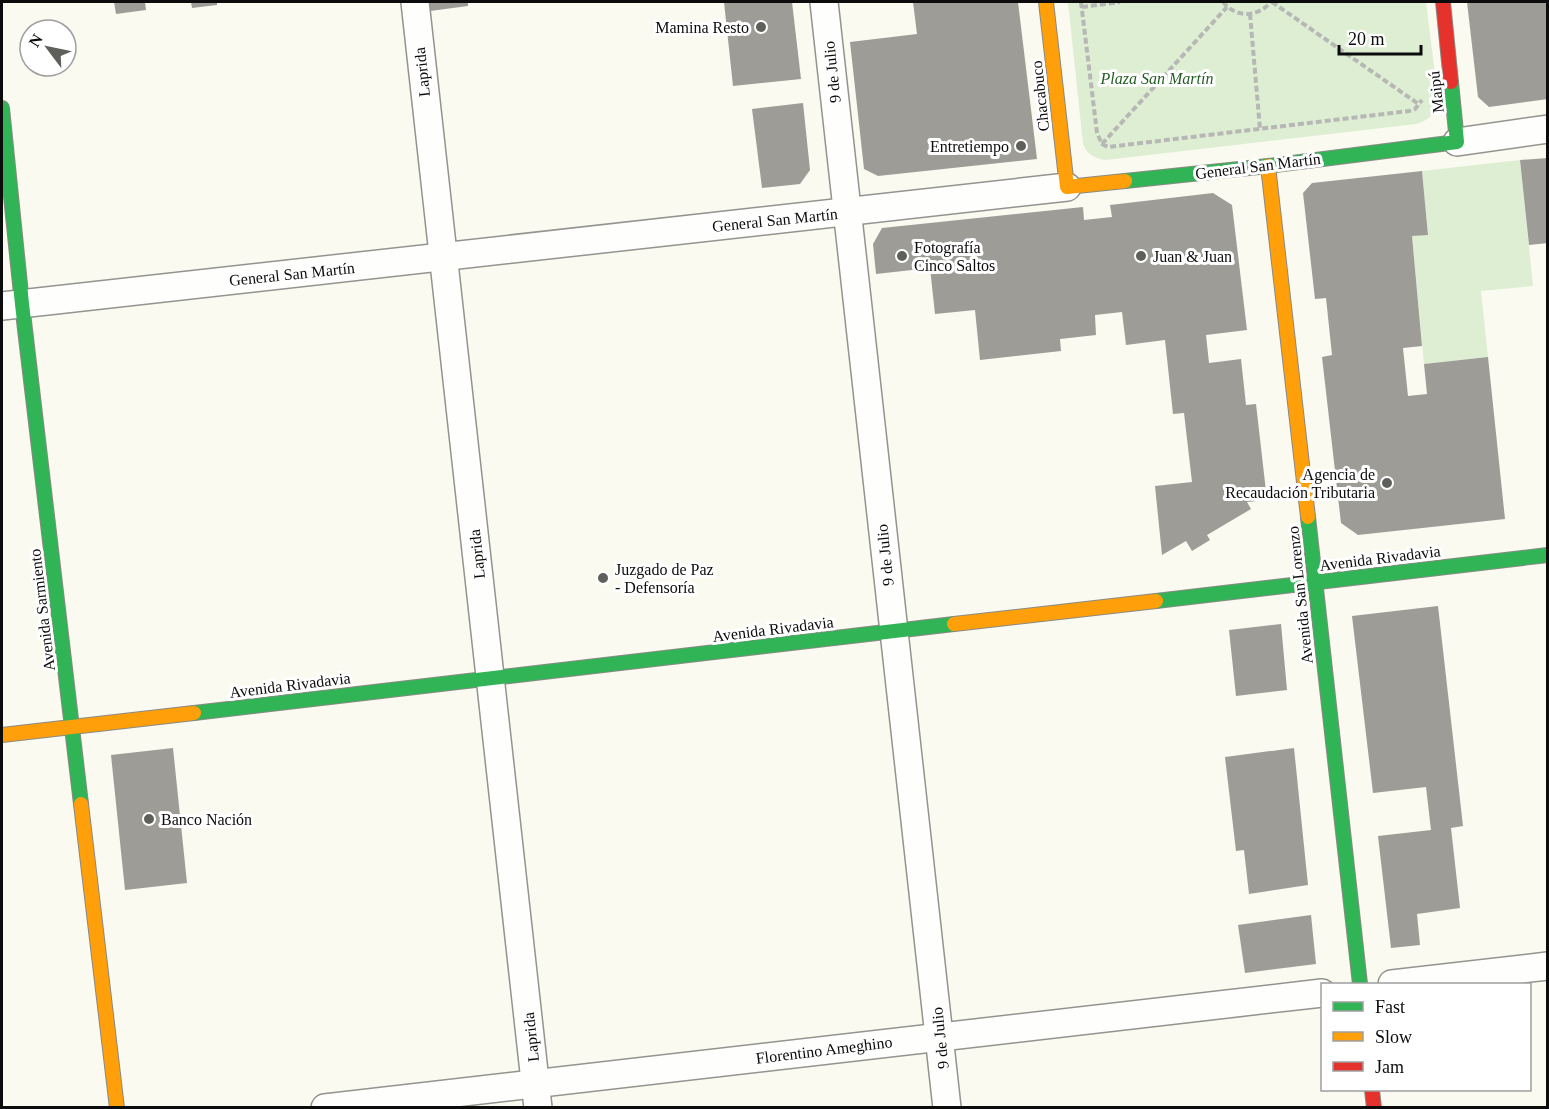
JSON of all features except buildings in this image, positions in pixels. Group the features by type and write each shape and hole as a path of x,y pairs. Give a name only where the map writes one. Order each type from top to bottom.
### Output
{"main road":[{"name":"Chacabuco","path":"1046,2 1066,187"},
{"name":"Maipú","path":"1443,2 1457,142"},
{"name":"Avenida Sarmiento","path":"2,108 12,305 73,727 117,1107"},
{"name":"General San Martín","path":"1066,187 1268,166 1457,142"},
{"name":"Avenida San Lorenzo","path":"1268,166 1360,983"},
{"name":"Avenida Rivadavia","path":"2,735 1548,555"},
{"path":"1372,1091 1374,1107"}],"street":[{"name":"Laprida","path":"415,2 537,1095"},
{"name":"9 de Julio","path":"824,2 947,1107"},
{"name":"General San Martín","path":"1457,142 1548,129"},
{"name":"General San Martín","path":"12,305 1066,187"},
{"path":"1401,983 1548,966"},
{"name":"Florentino Ameghino","path":"325,1107 537,1095 939,1037 1321,993"}],"path":[{"path":"1102,144 1097,133 1082,4 1120,2"},
{"path":"1223,2 1227,7 1241,14 1250,14 1265,8 1271,2 1420,105"},
{"path":"1102,144 1227,7"},
{"path":"1250,14 1260,129"},
{"path":"1420,105 1423,92"},
{"path":"1102,144 1115,147 1408,111 1420,105"}],"green space":[{"name":"Plaza San Martín","path":"1068,2 1426,2 1437,103 1432,115 1416,124 1101,159 1089,153 1083,144"},
{"path":"1520,160 1533,286 1481,291 1488,357 1424,364 1412,236 1428,234 1422,171"}],"traffic: fast":[{"path":"1125,181 1457,142 1451,82"},
{"path":"2,108 22,304 81,804"},
{"path":"1308,517 1360,983"},
{"path":"1156,601 1548,555"},
{"path":"194,713 954,624"}],"traffic: slow":[{"path":"1046,2 1067,187 1125,181"},
{"path":"1268,166 1308,517"},
{"path":"954,624 1156,601"},
{"path":"2,735 194,713"},
{"path":"81,804 117,1108"}],"traffic: jam":[{"path":"1443,2 1451,82"},
{"path":"1372,1091 1374,1108"}],"place":[{"name":"Mamina Resto","path":"761,27"},
{"name":"Entretiempo","path":"1021,146"},
{"name":"Fotografía Cinco Saltos","path":"902,256"},
{"name":"Juan & Juan","path":"1141,256"},
{"name":"Agencia de Recaudación Tributaria","path":"1387,483"},
{"name":"Juzgado de Paz - Defensoría","path":"603,578"},
{"name":"Banco Nación","path":"149,819"}]}
